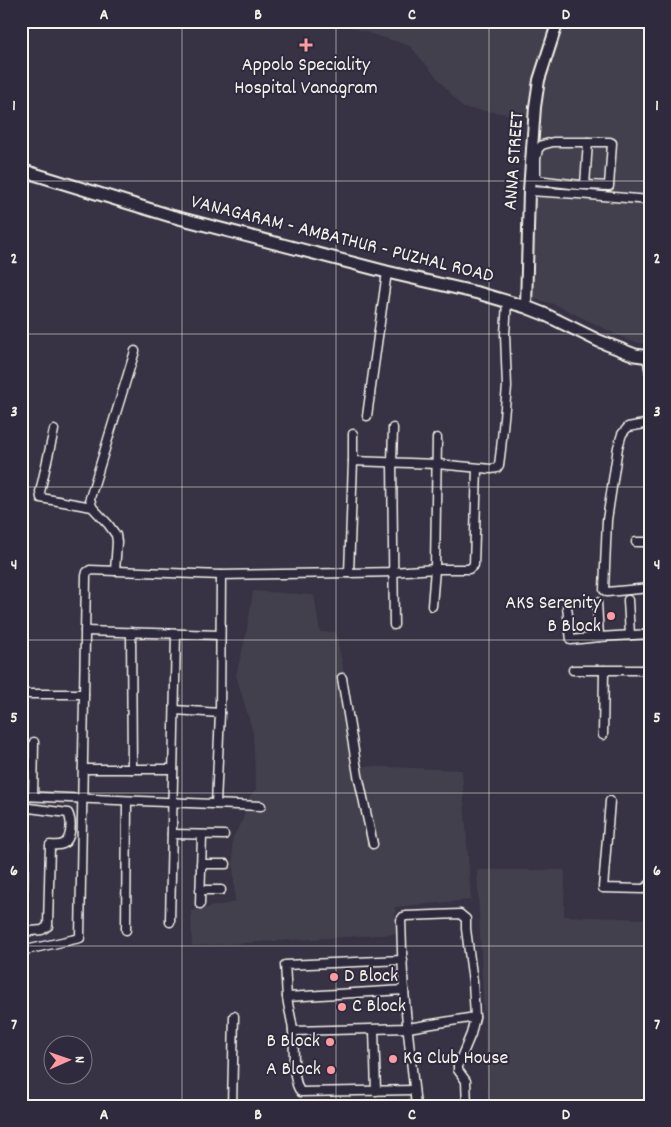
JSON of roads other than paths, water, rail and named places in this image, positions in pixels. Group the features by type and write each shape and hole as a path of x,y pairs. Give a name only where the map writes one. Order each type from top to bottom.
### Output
{"main road":[{"name":"VANAGARAM - AMBATHUR - PUZHAL ROAD","path":"21,170 171,216 387,272 478,293 526,307 599,341 635,355 648,357"}],"street":[{"name":"ANNA STREET","path":"526,307 535,107 539,80 556,22"},
{"path":"554,142 588,142 612,143 609,186 536,180 536,159 538,149 542,145 554,142"},
{"path":"580,194 583,185 588,142"},
{"path":"530,191 650,200"},
{"path":"367,416 387,272"},
{"path":"353,461 497,468 501,449 507,387 505,334 507,302"},
{"path":"115,571 116,534 92,507 90,498 135,351"},
{"path":"648,357 650,373"},
{"path":"650,423 628,427 622,434 618,447 607,520 604,590 607,592 650,588"},
{"path":"394,428 392,463 394,625"},
{"path":"54,430 40,492 41,498 92,507"},
{"path":"349,573 353,434"},
{"path":"432,606 435,569 437,438"},
{"path":"21,951 80,938 87,572 90,570 221,575 469,569 474,565 477,468"},
{"path":"636,542 650,542"},
{"path":"216,804 220,713 221,575"},
{"path":"628,600 630,635"},
{"path":"597,602 599,637"},
{"path":"567,607 571,640 650,634"},
{"path":"85,631 220,635"},
{"path":"131,632 132,768"},
{"path":"170,922 176,634"},
{"path":"573,670 650,670"},
{"path":"603,735 604,670"},
{"path":"342,678 358,775 373,844"},
{"path":"21,694 84,694"},
{"path":"175,710 220,713"},
{"path":"33,796 34,742"},
{"path":"83,769 173,769"},
{"path":"21,796 261,806"},
{"path":"126,801 126,930"},
{"path":"610,801 603,888 642,889 650,884"},
{"path":"21,891 23,888 24,811 26,808 68,813 70,816 82,816"},
{"path":"21,932 42,930 48,926 50,845 64,843 68,838 70,816"},
{"path":"172,834 224,835"},
{"path":"200,904 202,835"},
{"path":"201,864 226,864"},
{"path":"200,890 221,890"},
{"path":"416,1106 404,990 401,920 403,917 460,914 466,920 475,1018 471,1034 458,1065 458,1070 466,1082 467,1106"},
{"path":"403,960 285,965 287,996 293,1031 294,1068 298,1090 301,1092 414,1090"},
{"path":"287,996 404,990"},
{"path":"232,1106 234,1016"},
{"path":"293,1031 408,1028 475,1018"},
{"path":"374,1030 376,1091"}],"place":[{"name":"Appolo Speciality Hospital Vanagram","path":"306,45"},
{"name":"AKS Serenity B Block","path":"611,616"},
{"name":"D Block","path":"334,977"},
{"name":"C Block","path":"342,1007"},
{"name":"B Block","path":"330,1042"},
{"name":"KG Club House","path":"393,1059"},
{"name":"A Block","path":"331,1070"}]}
